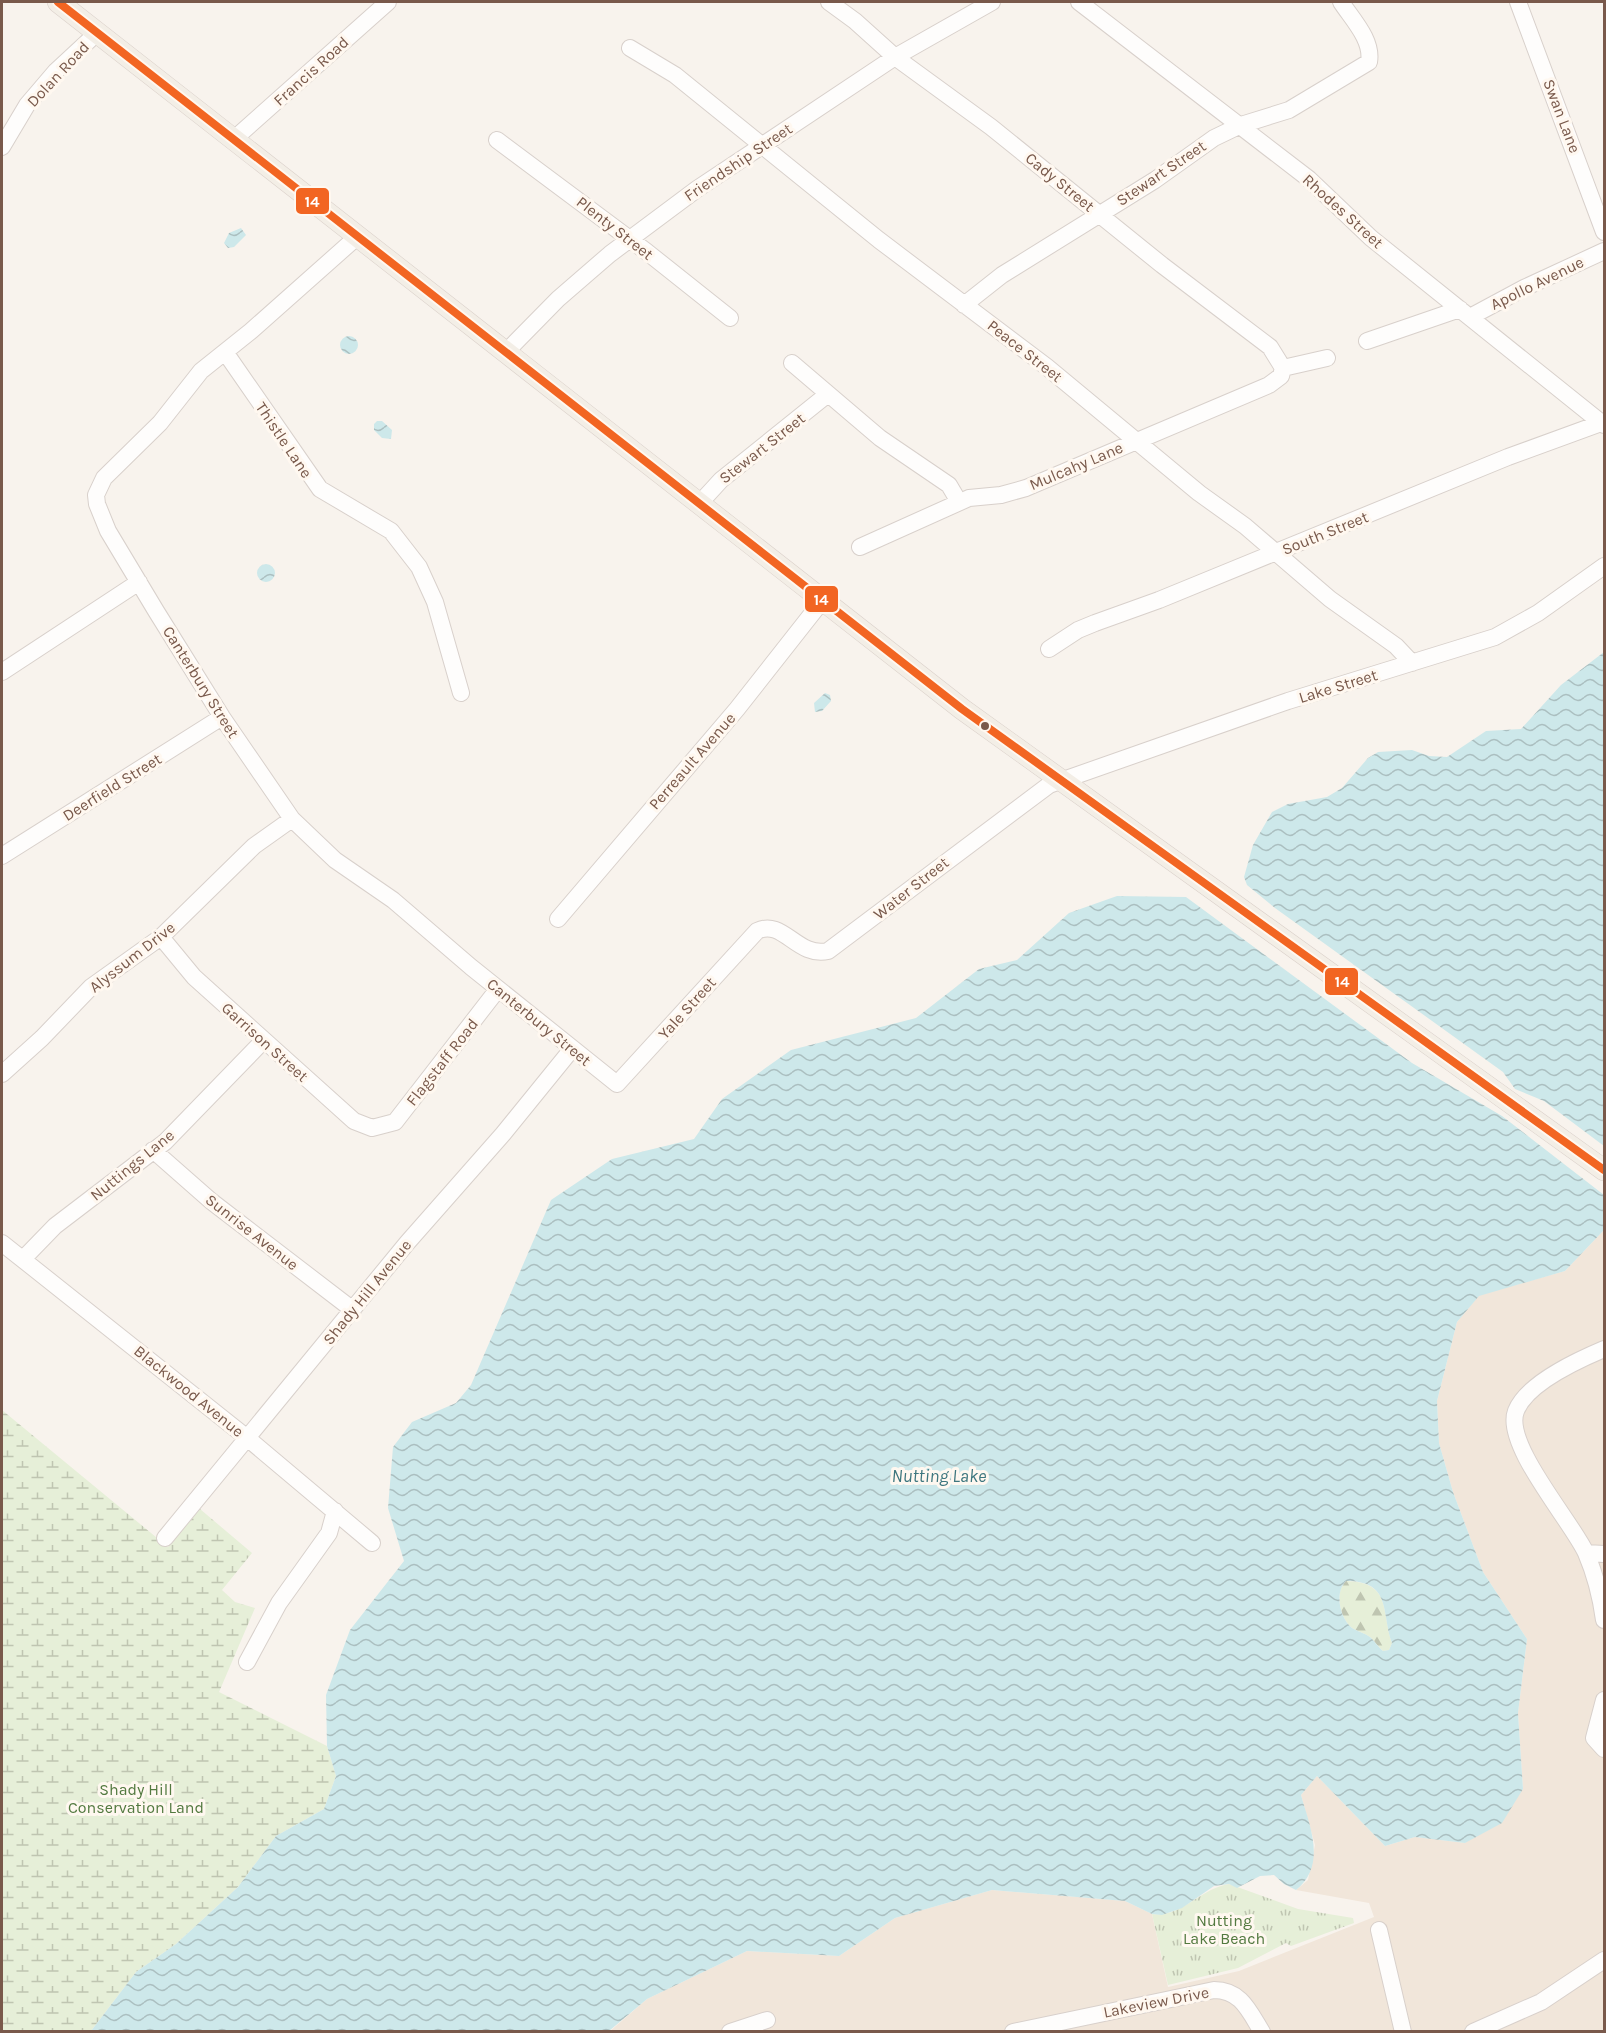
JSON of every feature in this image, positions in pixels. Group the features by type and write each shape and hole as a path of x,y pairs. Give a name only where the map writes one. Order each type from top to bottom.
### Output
{"main road":[{"path":"58,2 962,709 1605,1170"}],"street":[{"name":"Francis Road","path":"233,140 388,2"},
{"name":"Cady Street","path":"829,2 855,21 895,57 991,127 1162,265 1270,347 1283,368"},
{"name":"Friendship Street","path":"506,352 558,299 629,239 762,145 895,57 992,2"},
{"name":"Rhodes Street","path":"1079,2 1309,179 1371,238 1604,423"},
{"name":"Stewart Street","path":"964,304 1002,275 1155,180 1200,146 1241,125 1289,110 1369,62 1371,55 1366,40 1341,2"},
{"name":"Swan Lane","path":"1518,2 1605,232"},
{"name":"Dolan Road","path":"2,147 27,105 56,71 97,33"},
{"name":"Peace Street","path":"630,48 675,75 1047,368 1199,493 1245,526 1360,622 1396,646 1412,663"},
{"name":"Plenty Street","path":"497,140 730,318"},
{"name":"Canterbury Street","path":"358,236 201,371 160,423 99,486 96,495 100,515 222,717 292,819 335,860 393,900 498,989 617,1084"},
{"name":"Apollo Avenue","path":"1367,341 1465,313 1605,251"},
{"name":"Thistle Lane","path":"225,352 316,485 332,498 391,531 418,567 435,602 460,693"},
{"path":"1283,368 1327,358"},
{"path":"792,363 880,438 949,485 959,502"},
{"name":"Mulcahy Lane","path":"860,547 969,498 1001,495 1026,488 1269,385 1281,376 1283,368"},
{"name":"Stewart Street","path":"699,504 721,480 828,394"},
{"name":"South Street","path":"1049,649 1078,630 1095,623 1275,553 1508,457 1604,423"},
{"name":"Lake Street","path":"1059,780 1250,714 1509,630 1605,566"},
{"path":"2,672 139,582"},
{"name":"Perreault Avenue","path":"558,919 737,709 822,601"},
{"name":"Deerfield Street","path":"2,856 222,717"},
{"name":"Water Street","path":"757,931 764,928 776,929 811,952 820,953 836,948 987,829 1041,790 1059,780"},
{"name":"Alyssum Drive","path":"2,1074 42,1038 91,987 161,937 254,846 292,819"},
{"name":"Yale Street","path":"617,1084 757,931"},
{"name":"Garrison Street","path":"161,937 194,977 354,1121 372,1128 381,1128"},
{"name":"Flagstaff Road","path":"381,1128 395,1122 416,1098 498,989"},
{"name":"Nuttings Lane","path":"23,1260 55,1226 174,1133 263,1041"},
{"name":"Shady Hill Avenue","path":"165,1538 246,1437 572,1049"},
{"name":"Sunrise Avenue","path":"153,1150 211,1201 353,1310"},
{"name":"Blackwood Avenue","path":"2,1243 246,1437 372,1543"},
{"path":"1602,1353 1552,1374 1520,1404 1514,1421 1515,1432 1526,1456 1586,1552 1605,1620"},
{"path":"247,1662 279,1603 329,1533 335,1511"},
{"path":"1586,1552 1605,1554"},
{"path":"1605,1700 1594,1738 1605,1749"},
{"path":"1379,1930 1403,2031"},
{"path":"1473,2031 1541,2002 1605,1960"},
{"name":"Lakeview Drive","path":"1013,2031 1206,1990 1229,1992 1244,2002 1262,2031"},
{"path":"730,2031 767,2020"}],"shaded area":[{"path":"1604,1230 1604,2031 609,2032 647,1999 747,1951 839,1956 895,1918 992,1890 1125,1901 1152,1914 1168,1987 1239,1971 1374,1917 1369,1903 1296,1890 1308,1880 1315,1845 1301,1795 1317,1776 1385,1846 1415,1837 1465,1843 1523,1789 1518,1713 1527,1639 1483,1572 1453,1492 1439,1443 1437,1401 1457,1322 1479,1295 1565,1271"}],"green space":[{"name":"Shady Hill Conservation Land","path":"2,1410 168,1547 200,1509 252,1553 222,1590 235,1602 255,1608 219,1692 327,1746 336,1776 324,1809 276,1836 238,1887 176,1944 136,1972 91,2031 2,2031"},
{"path":"1346,1581 1361,1583 1378,1593 1385,1610 1392,1643 1389,1650 1383,1651 1370,1637 1352,1628 1344,1618 1339,1598"},
{"name":"Nutting Lake Beach","path":"1229,1884 1298,1909 1353,1918 1354,1923 1291,1946 1286,1943 1238,1968 1168,1985 1152,1914 1172,1912 1209,1891"}],"water":[{"path":"241,228 246,235 234,247 228,248 224,243 229,233"},
{"path":"349,336 355,339 358,345 355,351 349,354 343,351 340,345 343,339"},
{"path":"382,421 392,430 391,439 382,438 374,430 374,424"},
{"path":"266,564 274,569 275,573 270,581 266,582 258,577 257,573 262,565"},
{"path":"1604,652 1604,1146 1544,1101 1515,1089 1503,1072 1275,908 1247,885 1244,877 1253,845 1272,812 1288,804 1327,797 1342,788 1368,758 1378,752 1412,750 1429,756 1447,757 1486,731 1521,729 1561,685"},
{"path":"825,693 830,695 831,701 822,711 815,712 814,703"},
{"name":"Nutting Lake","path":"1117,896 1186,897 1412,1063 1502,1116 1604,1195 1604,1230 1565,1271 1479,1296 1457,1322 1437,1401 1439,1443 1453,1492 1483,1572 1527,1639 1518,1713 1523,1789 1502,1823 1465,1843 1415,1837 1385,1846 1317,1776 1301,1795 1312,1833 1314,1857 1305,1880 1296,1890 1284,1884 1274,1875 1260,1876 1237,1888 1229,1884 1214,1886 1182,1908 1162,1915 1152,1914 1125,1901 992,1890 895,1918 839,1956 747,1951 647,1999 609,2031 91,2031 136,1972 176,1944 238,1887 276,1836 324,1809 336,1776 327,1746 326,1695 350,1630 404,1561 388,1508 393,1447 412,1422 456,1403 471,1385 551,1200 612,1159 694,1139 722,1099 791,1050 916,1018 979,969 1017,960 1069,913","holes":["1346,1581 1361,1582 1371,1586 1382,1600 1392,1643 1389,1650 1383,1651 1370,1637 1352,1628 1344,1618 1339,1599 1342,1586"]}],"transit line":[{"name":"14","path":"58,2 962,709 1604,1170"}]}
